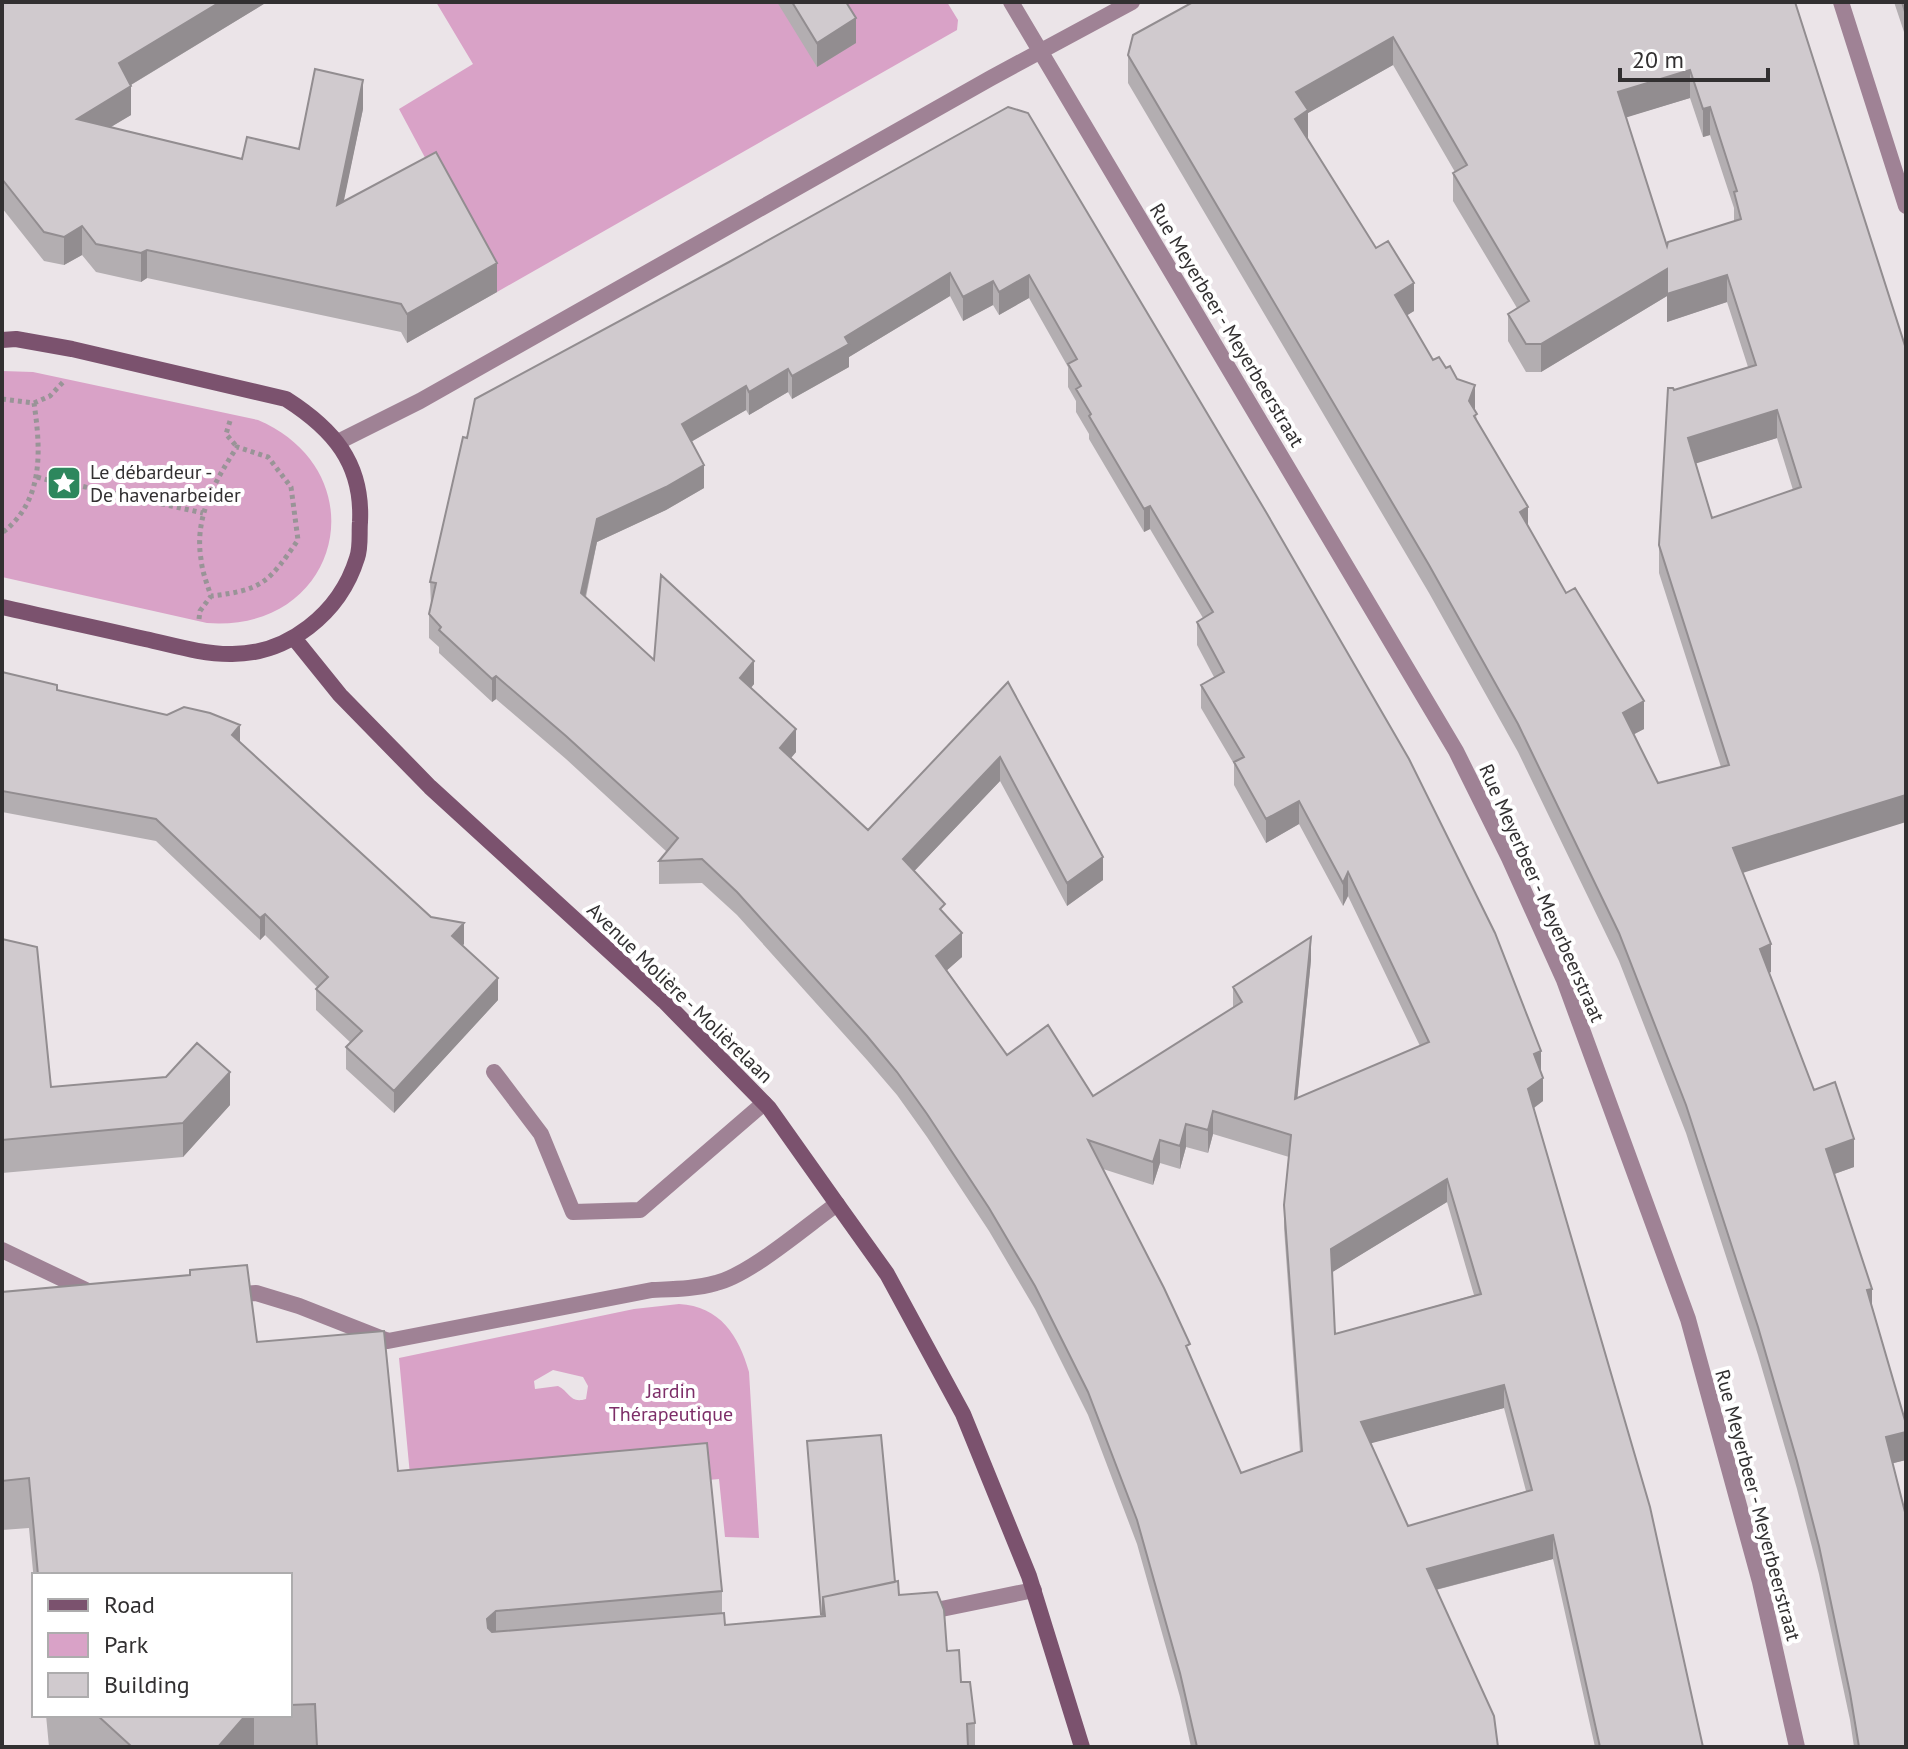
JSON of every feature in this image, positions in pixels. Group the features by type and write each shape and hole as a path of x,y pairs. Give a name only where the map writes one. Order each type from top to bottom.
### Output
{"street":[{"name":"Rue Meyerbeer - Meyerbeerstraat","path":"1011,2 1456,751 1528,899 1564,980 1688,1319 1760,1582 1797,1747"},
{"path":"338,442 420,401 1132,2"},
{"path":"1841,2 1906,206"},
{"path":"2,340 16,339 72,349 286,399 315,417 338,442 351,465 361,499 358,556 344,590 325,615 294,638 265,650 230,654 193,650 2,607"},
{"name":"Avenue Molière - Molièrelaan","path":"294,638 340,695 430,787 664,1001 764,1103 887,1274 963,1414 1034,1590 1082,1747"},
{"path":"494,1072 541,1134 573,1212 640,1210 764,1103"},
{"path":"209,1297 256,1293 299,1306 388,1341 652,1290 718,1283 739,1275 837,1204"},
{"path":"2,1250 114,1304"},
{"path":"913,1615 1034,1590"}],"path":[{"path":"2,399 34,403 50,396 66,379"},
{"path":"2,533 20,519 37,477 40,441 34,403"},
{"path":"199,620 200,611 211,596 242,592 273,576 298,540 291,487 268,457 237,447 226,434 230,421 239,423"},
{"path":"211,596 200,558 203,513 216,479 237,447"},
{"path":"37,477 48,480 54,490 73,494 81,486 203,513"}],"green space":[{"path":"436,2 777,2 837,11 852,2 947,2 958,20 957,30 497,292 399,109 473,64"},
{"path":"2,371 33,372 258,420 296,444 320,475 331,510 328,545 314,577 289,603 253,619 207,623 2,577"},
{"name":"Jardin Thérapeutique","path":"679,1304 706,1310 726,1325 740,1346 749,1372 759,1538 725,1537 719,1479 413,1507 399,1358 634,1309","holes":["553,1370 583,1377 588,1386 586,1399 573,1399 558,1386 535,1389 534,1381"]}],"building":[{"path":"2,2 220,2 119,63 131,86 77,119 242,159 247,137 299,149 315,69 363,80 337,205 436,152 497,263 407,314 401,304 147,250 141,253 96,244 82,226 64,237 44,232 2,179"},
{"path":"792,2 846,2 856,18 817,43"},
{"path":"1193,2 1795,2 1906,349 1906,795 1733,848 1771,944 1760,949 1814,1090 1835,1082 1854,1139 1826,1149 1872,1289 1867,1290 1906,1424 1906,1432 1886,1437 1906,1516 1906,1747 1859,1747 1819,1546 1758,1327 1686,1105 1619,933 1518,724 1429,565 1128,55 1133,35","holes":["1393,37 1467,165 1453,173 1529,301 1508,314 1526,344 1541,344 1667,269 1667,294 1727,275 1756,365 1674,390 1668,388 1659,545 1729,765 1658,783 1623,713 1644,701 1575,588 1566,593 1520,512 1528,507 1474,416 1477,414 1469,401 1475,385 1457,379 1450,366 1446,368 1439,357 1433,360 1395,295 1414,283 1388,241 1376,248 1295,119 1308,110 1296,92","1690,70 1703,109 1710,107 1737,191 1734,192 1741,219 1668,242 1667,246 1618,92","1777,410 1801,487 1712,518 1688,438"]},
{"path":"1008,107 1028,113 1409,759 1495,933 1541,1051 1534,1054 1543,1078 1528,1089 1650,1507 1703,1747 1600,1747 1553,1535 1427,1569 1494,1716 1498,1747 1197,1747 1180,1673 1137,1520 1088,1392 1035,1286 989,1208 927,1114 867,1036 737,892 702,859 659,861 678,838 566,736 496,676 492,679 439,630 441,627 429,614 436,583 430,582 463,437 467,438 475,399","holes":["950,273 963,297 993,281 999,292 1029,275 1077,359 1068,364 1081,386 1076,389 1091,414 1089,416 1144,509 1150,506 1213,612 1197,622 1224,672 1201,685 1244,757 1234,762 1266,819 1299,801 1343,883 1348,872 1429,1042 1295,1099 1311,937 1233,987 1242,1002 1093,1096 1048,1025 1007,1055 936,956 962,933 940,909 945,904 903,859 1000,757 1067,883 1103,857 1008,682 868,830 780,748 796,729 740,678 754,661 661,575 654,660 581,593 597,519 666,487 704,465 682,424 746,386 749,392 788,369 792,376 849,344 845,337","1213,1111 1291,1135 1284,1205 1302,1451 1241,1473 1186,1346 1190,1344 1088,1140 1153,1162 1160,1140 1180,1146 1186,1124 1208,1130","1447,1179 1481,1294 1335,1334 1331,1249","1504,1385 1532,1490 1408,1526 1361,1422"]},
{"path":"2,672 57,685 57,690 167,715 184,707 240,725 232,735 431,917 464,923 452,936 498,978 394,1091 346,1047 362,1031 316,989 328,977 265,914 260,918 156,819 2,791"},
{"path":"2,939 37,947 51,1087 166,1077 197,1043 230,1072 183,1123 2,1140"},
{"path":"247,1265 257,1342 384,1331 398,1471 707,1443 722,1591 496,1611 487,1619 492,1632 724,1613 725,1625 825,1616 823,1597 898,1581 899,1595 937,1592 944,1610 947,1651 959,1650 961,1682 970,1682 975,1723 967,1724 968,1747 317,1747 315,1704 292,1705 292,1573 38,1573 29,1478 2,1481 2,1292 190,1275 190,1270"},
{"path":"881,1435 895,1582 823,1597 821,1614 807,1441"},
{"path":"99,1717 244,1717 218,1747 132,1747"}],"place":[{"name":"Le débardeur - De havenarbeider","path":"64,483"}]}
